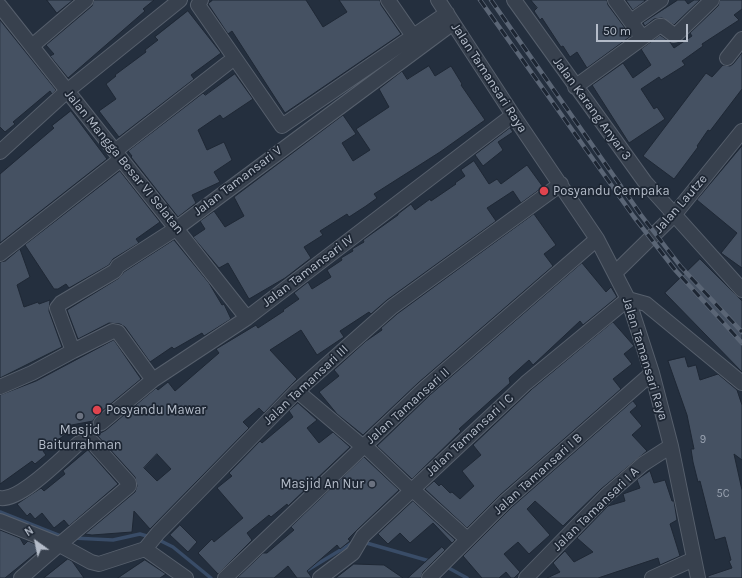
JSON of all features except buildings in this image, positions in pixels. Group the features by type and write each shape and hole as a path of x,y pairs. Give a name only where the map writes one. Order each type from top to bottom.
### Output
{"street":[{"path":"32,46 86,0"},
{"path":"0,152 67,91 180,0"},
{"path":"201,0 198,5 282,126 413,36 450,18"},
{"path":"388,0 413,36"},
{"name":"Jalan Tamansari Raya","path":"438,0 513,115 597,239 628,299 652,373 671,446 698,578"},
{"name":"Jalan Karang Anyar 3","path":"514,0 575,87 645,182 742,290"},
{"path":"615,0 642,37"},
{"path":"630,22 661,0"},
{"path":"575,87 642,37 660,26 674,35 677,34 712,0"},
{"name":"Jalan Mangga Besar VI Selatan","path":"2,11 32,46 247,318"},
{"name":"Jalan Tamansari V","path":"73,350 57,308 61,303 114,271 118,266 177,228 450,18"},
{"path":"727,58 742,39"},
{"path":"0,254 228,63"},
{"name":"Jalan Tamansari IV","path":"101,423 153,380 247,318 513,115"},
{"name":"Jalan Lautze","path":"615,273 674,216 742,130"},
{"name":"Jalan Tamansari III","path":"0,521 60,543 91,562 99,564 151,541 297,391 392,307 560,184"},
{"name":"Jalan Tamansari II","path":"225,578 424,389 597,239"},
{"path":"628,299 646,304 742,383"},
{"name":"Jalan Tamansari I C","path":"320,578 353,553 360,541 452,450 526,383 628,299"},
{"path":"0,387 32,373 73,350 108,333 118,332 153,380"},
{"name":"Jalan Tamansari I B","path":"429,578 506,502 652,373"},
{"path":"297,391 361,445 364,445 467,539"},
{"path":"0,498 14,496 86,442 129,484 110,504 60,543 21,578"},
{"name":"Jalan Tamansari I A","path":"526,578 607,495 643,464 671,446"},
{"path":"151,541 186,578"},
{"path":"652,578 694,559"}],"waterway":[{"path":"0,512 63,537"},
{"path":"73,538 113,540 140,534 150,537"},
{"path":"157,539 173,547 211,578"},
{"path":"363,542 440,564"},
{"path":"306,571 352,543"},
{"path":"445,566 467,578"}],"tunnel":[{"path":"79,443 101,423"}],"railway":[{"path":"480,0 634,217 676,271 742,343"},
{"path":"491,0 641,215 681,267 742,332"}],"place":[{"name":"Posyandu Cempaka","path":"544,191"},
{"name":"Posyandu Mawar","path":"97,410"},
{"name":"Masjid Baiturrahman","path":"80,416"},
{"name":"Masjid An Nur","path":"372,484"}]}
